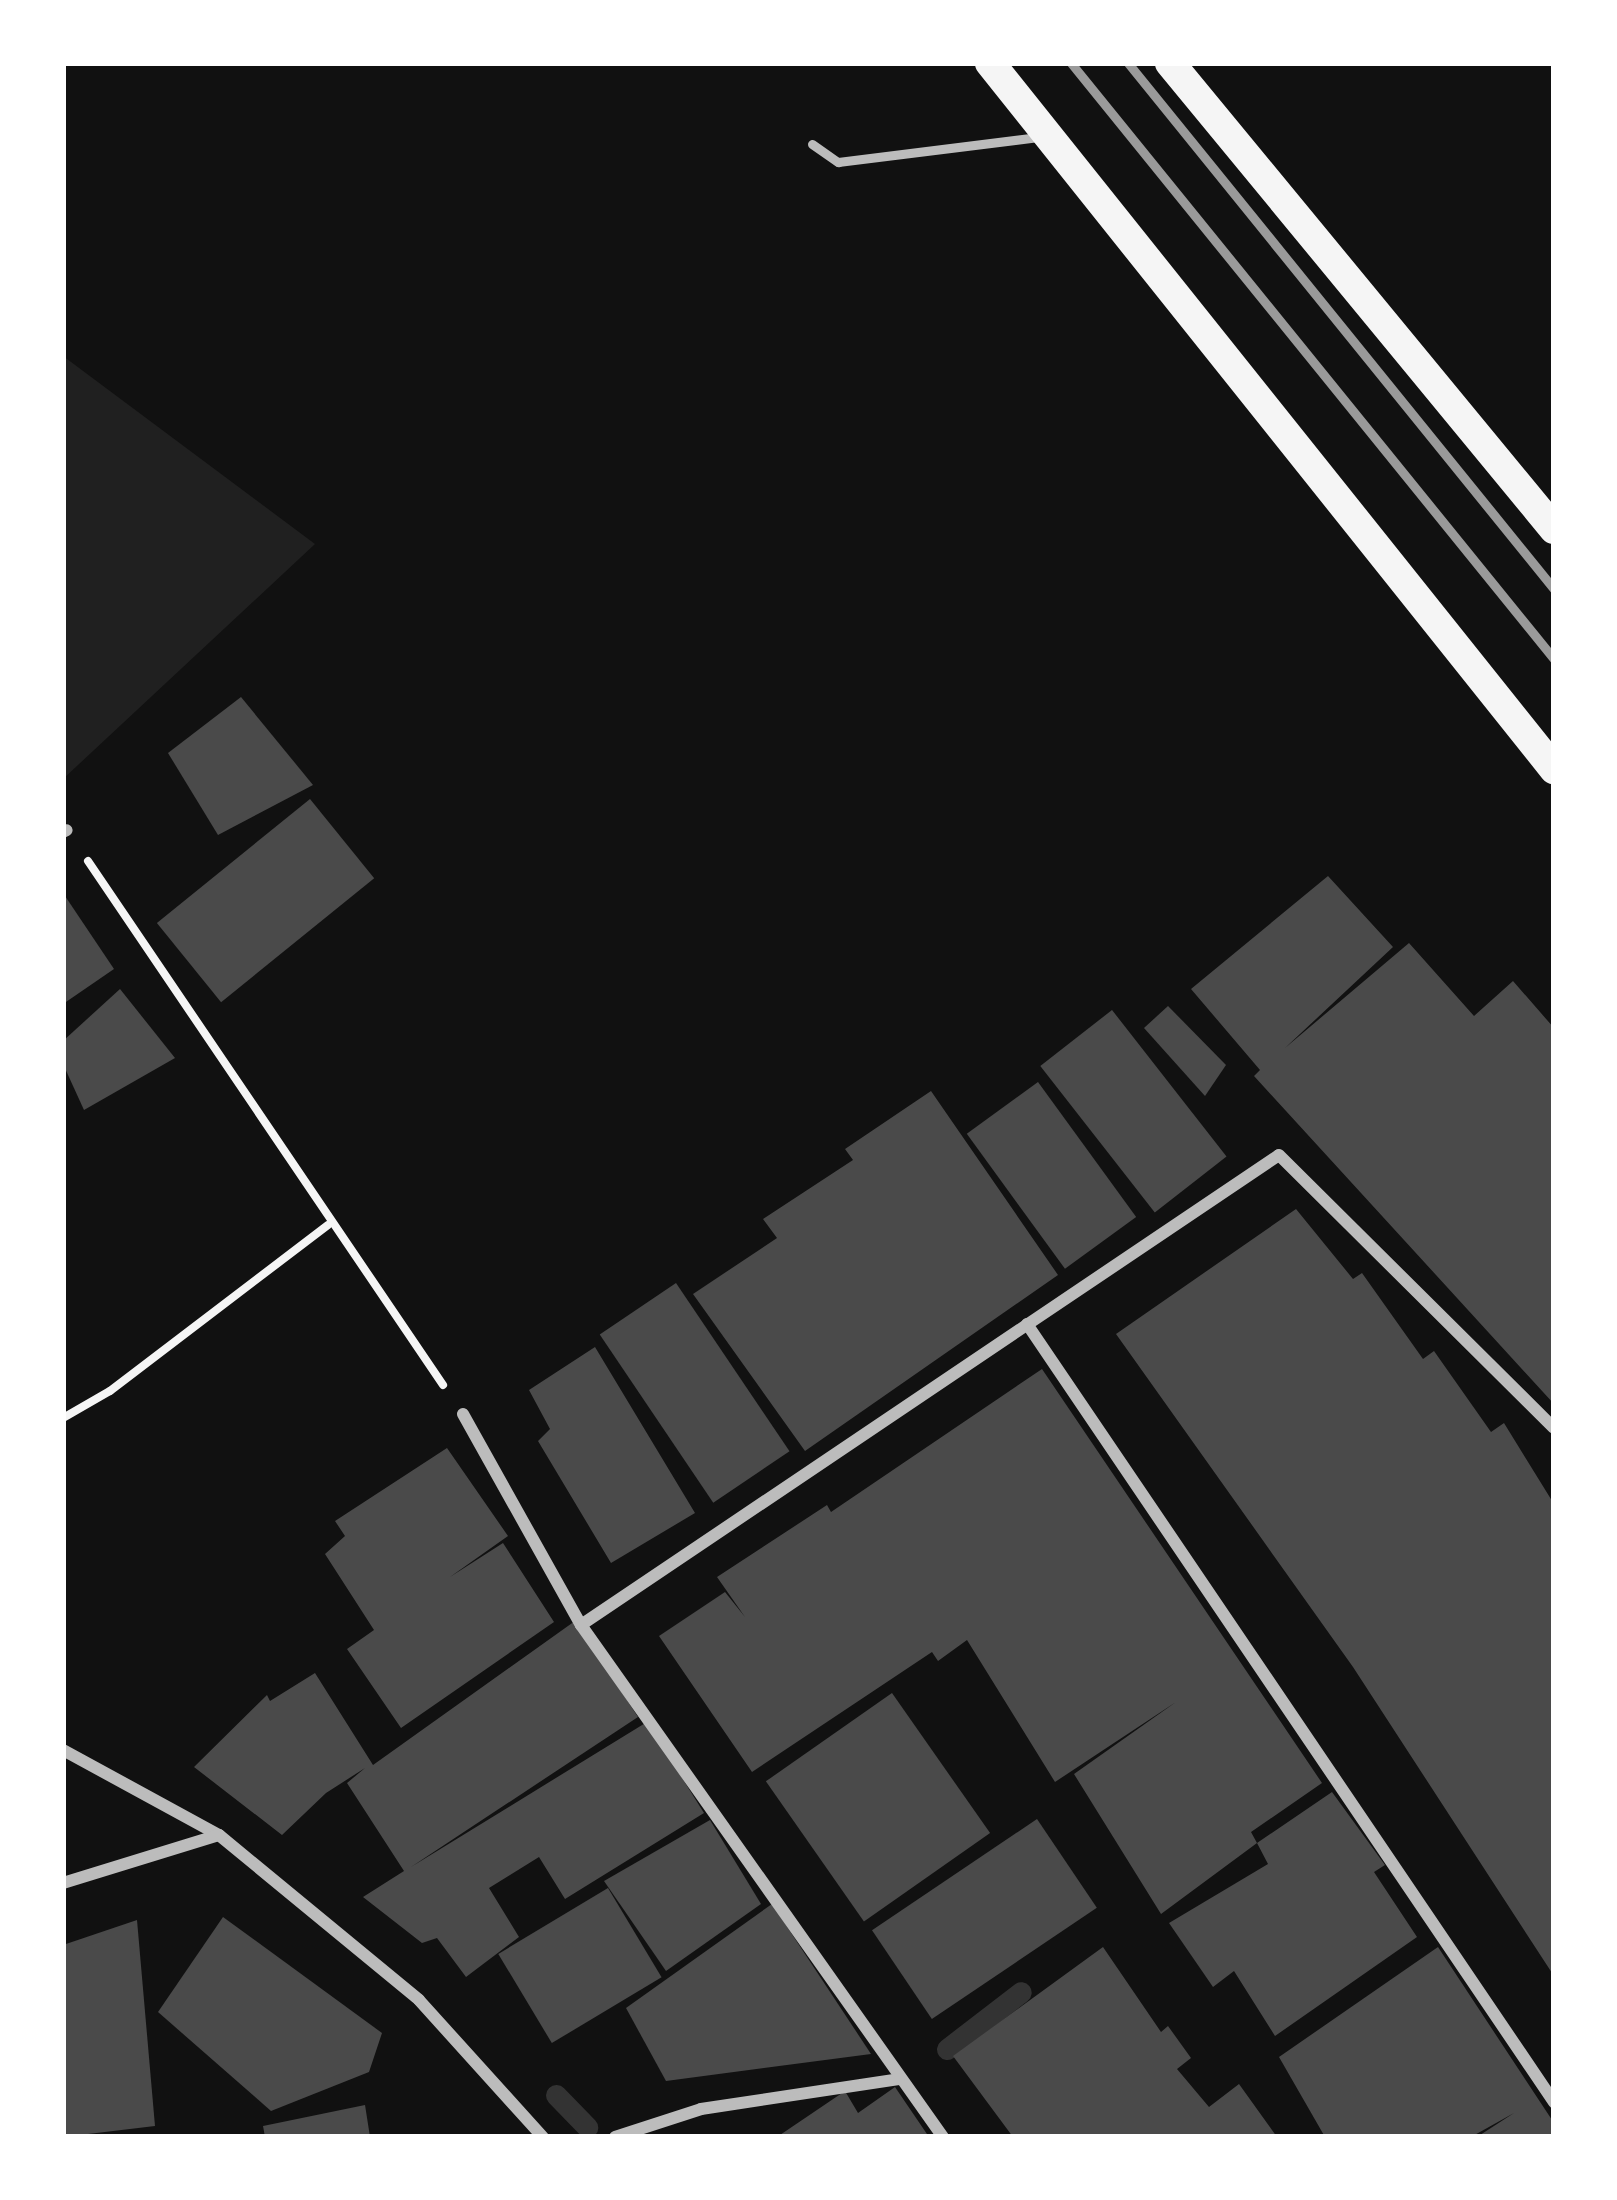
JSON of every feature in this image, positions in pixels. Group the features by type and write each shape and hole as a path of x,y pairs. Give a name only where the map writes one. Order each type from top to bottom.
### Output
{"main road":[{"path":"990,63 1554,769"},
{"path":"1169,63 1554,529"}],"street":[{"path":"581,1625 1279,1154 1554,1428"},
{"path":"1027,1324 1554,2102"},
{"path":"463,1414 581,1625 943,2137"},
{"path":"63,1750 219,1835 419,2000 543,2137"},
{"path":"63,1883 219,1835"},
{"path":"615,2137 701,2110 899,2079"}],"lane":[{"path":"812,144 838,163 1048,135"}],"path":[{"path":"65,831 328,1225 463,1414"},
{"path":"63,1418 110,1391 328,1225"}],"shaded area":[{"path":"63,356 315,544 63,779"}],"building":[{"path":"241,697 313,785 218,835 168,753"},
{"path":"310,799 374,878 221,1002 157,923"},
{"path":"1328,876 1393,947 1285,1048 1409,943 1474,1016 1513,981 1554,1028 1554,1404 1254,1076 1260,1070 1191,989"},
{"path":"63,893 114,969 63,1004"},
{"path":"120,989 175,1058 84,1110 63,1064 63,1041"},
{"path":"1168,1006 1226,1065 1205,1096 1144,1028"},
{"path":"1112,1010 1227,1157 1155,1213 1040,1066"},
{"path":"1038,1082 1136,1217 1065,1269 967,1134"},
{"path":"931,1091 1058,1275 805,1451 693,1294 777,1238 763,1219 853,1160 845,1149"},
{"path":"1296,1209 1353,1279 1362,1273 1423,1359 1434,1351 1491,1432 1504,1423 1554,1504 1554,1976 1353,1667 1116,1334"},
{"path":"676,1283 790,1451 713,1503 600,1334"},
{"path":"595,1347 695,1513 611,1563 538,1441 550,1429 529,1390"},
{"path":"1042,1369 1322,1783 1251,1832 1257,1843 1161,1914 1074,1774 1176,1702 1055,1782 967,1640 938,1661 932,1652 752,1772 659,1636 725,1592 745,1617 717,1577 827,1505 831,1512"},
{"path":"447,1448 508,1536 450,1577 503,1543 554,1622 401,1728 347,1649 374,1630 325,1554 345,1536 335,1521"},
{"path":"575,1621 638,1717 411,1867 647,1722 704,1813 565,1899 539,1857 489,1888 519,1937 466,1977 437,1938 422,1943 363,1897 404,1871 347,1783 365,1768 326,1793 282,1835 194,1767 267,1695 270,1701 315,1673 373,1765"},
{"path":"892,1693 990,1833 864,1921 766,1781"},
{"path":"1332,1792 1385,1865 1374,1872 1417,1937 1275,2036 1234,1971 1213,1987 1169,1923 1268,1864 1257,1843"},
{"path":"1037,1819 1097,1908 932,2019 872,1930"},
{"path":"710,1820 761,1904 666,1971 604,1881"},
{"path":"608,1888 662,1977 552,2043 498,1954"},
{"path":"772,1904 871,2054 666,2081 626,2008"},
{"path":"223,1917 382,2033 369,2072 271,2111 158,2012"},
{"path":"137,1920 155,2126 63,2137 63,1945"},
{"path":"1103,1947 1161,2032 1168,2026 1191,2058 1177,2069 1209,2107 1239,2084 1277,2137 1013,2137 953,2056"},
{"path":"1438,1947 1554,2123 1554,2137 1477,2137 1514,2113 1471,2137 1325,2137 1279,2057"},
{"path":"895,2087 929,2137 777,2137 845,2091 858,2113"},
{"path":"365,2105 370,2137 265,2137 263,2126"}],"waterway":[{"path":"947,2049 1021,1992"},
{"path":"556,2095 587,2127"}],"railway":[{"path":"1071,63 1554,659"},
{"path":"1128,63 1554,589"}]}
